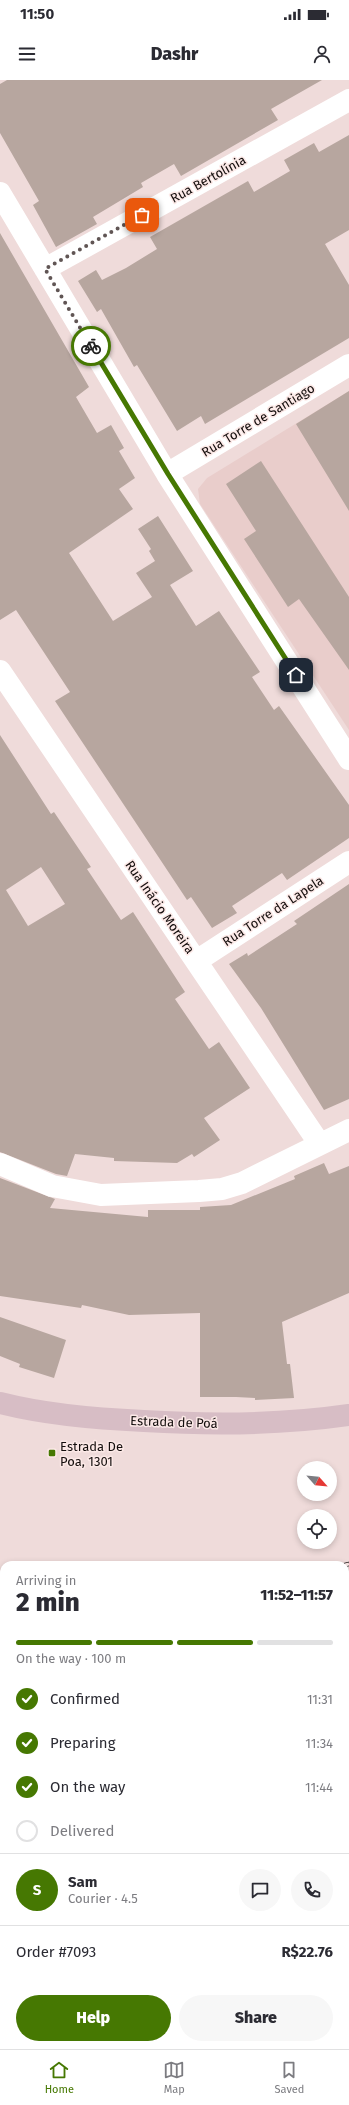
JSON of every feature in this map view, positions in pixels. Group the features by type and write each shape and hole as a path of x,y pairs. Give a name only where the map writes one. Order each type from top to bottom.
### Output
{"main road":[{"name":"Estrada de Poá","path":"0,1403 33,1411 108,1420 174,1423 252,1423 317,1420 349,1416"}],"street":[{"name":"Rua Bertolínia","path":"45,269 349,100"},
{"path":"0,193 168,474 349,759"},
{"name":"Rua Torre de Santiago","path":"168,474 349,365"},
{"name":"Rua Inácio Moreira","path":"0,671 84,797 198,960 319,1143"},
{"name":"Rua Torre da Lapela","path":"198,960 349,862"},
{"path":"0,1164 52,1186 101,1195 222,1189 242,1183 319,1143 349,1130"}],"shaded area":[{"path":"349,391 349,730 200,504 198,489 207,478"}],"building":[{"path":"7,80 322,80 271,109 278,120 181,176 174,164 141,183 143,187 93,217 97,224 56,247 33,205 39,201 0,133 0,84"},
{"path":"349,135 349,230 325,244 349,285 349,338 205,424 201,416 177,431 137,365 134,367 101,309 97,312 78,281 96,270 102,280 126,268 157,249 150,237 248,181 254,192 290,171 284,160 314,143 319,152"},
{"path":"0,233 89,387 76,397 97,433 111,425 124,448 119,451 135,478 119,489 133,509 69,553 113,621 152,597 136,573 155,561 149,551 151,549 138,529 158,516 193,571 170,585 196,626 219,611 260,672 252,677 274,710 279,706 349,805 349,838 287,880 282,873 232,906 237,913 212,928 191,897 187,900 55,701 70,692 16,610 0,620"},
{"path":"349,391 349,511 296,424"},
{"path":"261,461 349,597 349,670 299,599 288,607 244,539 256,531 226,484"},
{"path":"0,735 51,814 54,812 91,867 87,869 121,920 133,912 185,992 175,999 209,1049 219,1042 250,1088 204,1118 220,1140 194,1157 192,1154 177,1163 114,1161 114,1158 75,1154 67,1176 56,1174 0,1152","holes":["41,867 65,904 28,926 6,890"]},
{"path":"349,884 349,1099 324,1110 261,1008 229,964 247,953 248,956 297,924 294,921"},
{"path":"324,1163 329,1174 349,1166 349,1293 282,1322 287,1364 290,1364 294,1398 255,1400 255,1398 200,1397 200,1313 129,1315 82,1305 81,1308 0,1296 0,1178 55,1199 50,1208 148,1217 148,1210 200,1210 200,1207 231,1205 295,1179 294,1176"},
{"path":"0,1317 66,1340 54,1378 19,1367 20,1364 0,1356"}],"way so far":[{"path":"91,346 45,269 142,215"}],"place":[{"name":"Estrada De Poa, 1301","path":"52,1453"}],"route":[{"path":"91,346 168,474 296,675"}]}
